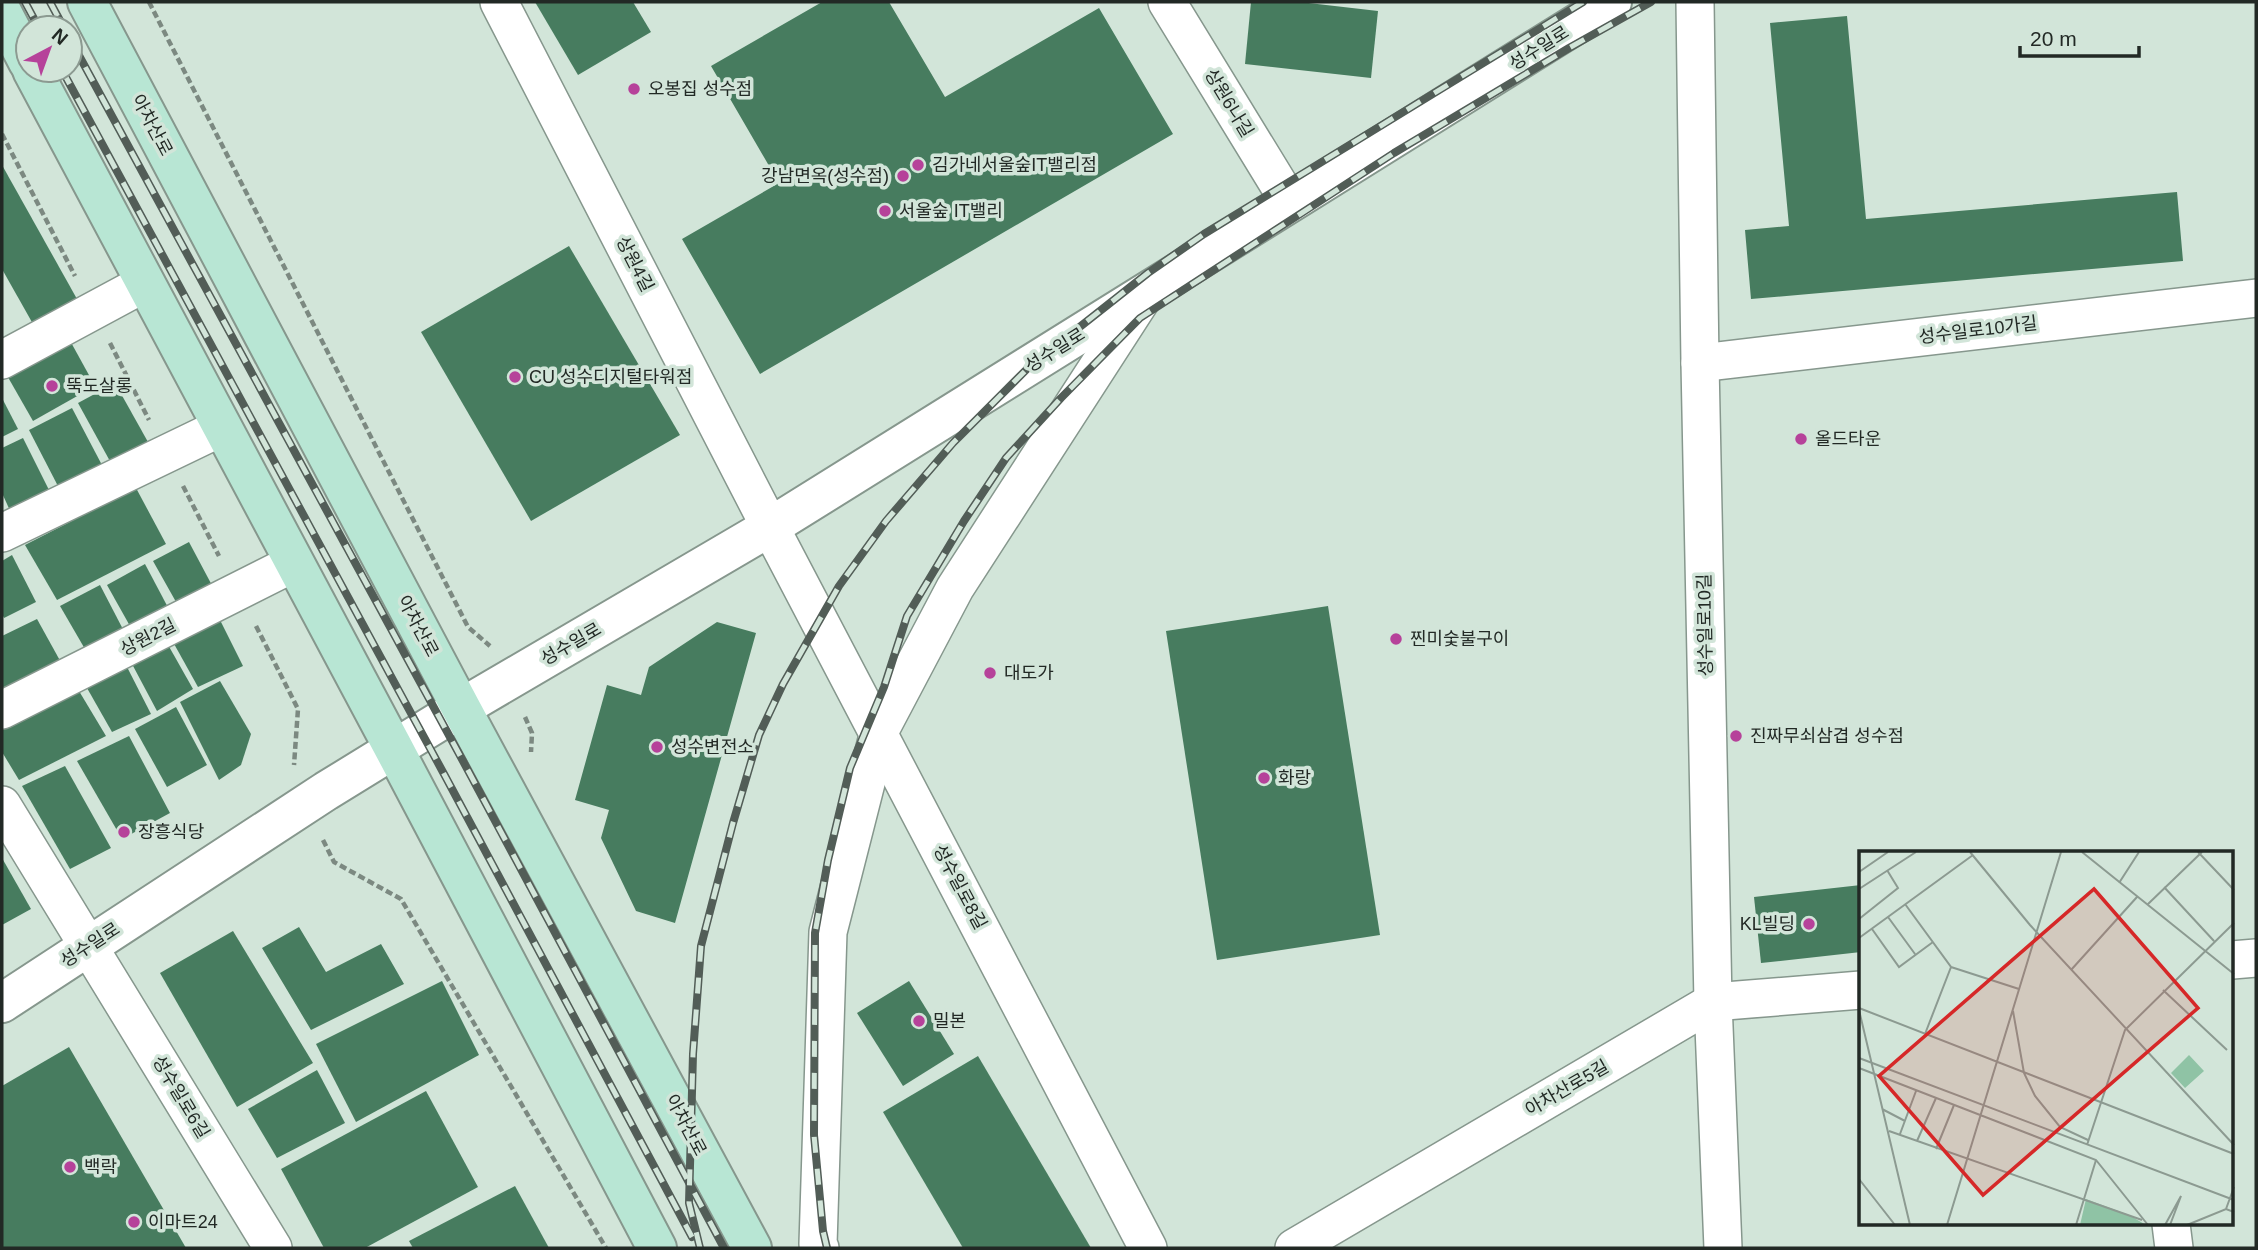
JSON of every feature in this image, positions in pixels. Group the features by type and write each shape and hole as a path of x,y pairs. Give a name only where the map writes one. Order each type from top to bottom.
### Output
{"main road":[{"name":"아차산로","path":"87,2 461,708 752,1248"},
{"path":"2,12 14,35"},
{"path":"39,84 657,1248"}],"street":[{"name":"상원4길","path":"499,2 770,527"},
{"name":"상원6나길","path":"1167,2 1290,203"},
{"name":"성수일로","path":"2,1003 305,804 461,708 770,527 1612,2"},
{"name":"성수일로10길","path":"1695,2 1713,1002 1723,1248"},
{"path":"2,360 145,283"},
{"name":"성수일로","path":"879,732 955,588 1145,295"},
{"name":"성수일로10가길","path":"1700,362 2256,298"},
{"path":"2,533 222,427"},
{"name":"성수일로8길","path":"770,527 1148,1248"},
{"name":"상원2길","path":"2,710 295,564"},
{"path":"820,1248 818,1244 828,932 879,732"},
{"path":"2,805 89,946"},
{"name":"성수일로6길","path":"89,946 273,1248"},
{"path":"2234,960 2256,958"},
{"name":"아차산로5길","path":"1294,1248 1713,1002 1859,989"},
{"path":"2171,1226 2174,1248"}],"path":[{"path":"149,2 468,627 491,647 532,733 531,758"},
{"path":"2,134 298,709 293,778 334,862 401,899 606,1248"}],"building":[{"path":"535,2 633,2 651,32 578,75"},
{"name":"서울숲 IT밸리","path":"822,2 889,2 945,97 1099,8 1173,134 760,374 682,239 779,183 711,66"},
{"path":"1251,2 1300,2 1378,11 1371,78 1245,64"},
{"path":"1847,16 1866,219 2177,192 2183,261 1751,299 1745,230 1789,226 1770,23"},
{"path":"2,165 77,299 33,324 2,269"},
{"path":"569,246 680,435 531,521 421,332"},
{"path":"68,337 95,386 33,421 5,372"},
{"path":"115,383 148,442 111,463 78,403"},
{"path":"2,398 18,429 2,437"},
{"path":"72,408 103,467 60,490 29,430"},
{"path":"23,438 52,496 12,515 2,493 2,448"},
{"path":"136,488 166,544 57,600 25,545"},
{"path":"189,542 215,591 180,609 153,561"},
{"path":"12,555 36,602 4,618 2,561"},
{"path":"145,564 172,615 135,635 107,585"},
{"path":"100,585 127,637 89,656 60,606"},
{"path":"1328,606 1380,935 1217,960 1166,631"},
{"path":"219,618 243,666 198,687 173,642"},
{"path":"37,619 63,666 2,698 2,636"},
{"name":"성수변전소","path":"717,622 756,633 675,923 636,911 601,838 609,810 575,800 607,685 641,695 649,667"},
{"path":"167,643 193,689 157,711 132,664"},
{"path":"127,667 151,714 112,732 87,688"},
{"path":"220,681 251,734 241,765 219,780 180,702"},
{"path":"79,691 106,736 19,780 2,752 2,730"},
{"path":"176,707 207,765 167,787 135,729"},
{"path":"129,736 170,813 122,839 77,761"},
{"path":"65,766 111,848 70,869 22,786"},
{"path":"2,858 31,909 2,925"},
{"name":"KL빌딩","path":"1859,885 1859,952 1761,963 1754,897"},
{"path":"299,927 326,972 381,944 404,984 311,1030 262,948"},
{"path":"233,931 313,1063 237,1107 160,973"},
{"path":"442,981 479,1055 356,1122 316,1044"},
{"path":"909,981 954,1054 903,1086 857,1013"},
{"name":"백락","path":"69,1047 186,1248 2,1248 2,1086"},
{"path":"978,1056 1091,1248 963,1248 883,1112"},
{"path":"317,1070 345,1123 277,1158 248,1109"},
{"path":"426,1091 478,1187 365,1248 324,1248 281,1169"},
{"path":"515,1186 549,1248 413,1248 409,1241"}],"railway":[{"path":"25,2 31,14"},
{"path":"50,2 56,14"},
{"path":"700,1248 689,1203 693,1054 701,946 759,735 783,684 839,586 886,521 953,443 1029,367 1148,273 1204,234 1583,2"},
{"path":"827,1248 814,1135 815,933 828,860 850,768 884,687 907,616 964,521 1006,458 1140,318 1394,153 1651,2"},
{"path":"84,65 463,761 724,1248"},
{"path":"70,84 692,1237"}],"place":[{"name":"오봉집 성수점","path":"634,89"},
{"name":"김가네서울숲IT밸리점","path":"918,165"},
{"name":"강남면옥(성수점)","path":"903,176"},
{"name":"서울숲 IT밸리","path":"885,211"},
{"name":"CU 성수디지털타워점","path":"515,377"},
{"name":"뚝도살롱","path":"52,386"},
{"name":"올드타운","path":"1801,439"},
{"name":"찐미숯불구이","path":"1396,639"},
{"name":"대도가","path":"990,673"},
{"name":"진짜무쇠삼겹 성수점","path":"1736,736"},
{"name":"성수변전소","path":"657,747"},
{"name":"화랑","path":"1264,778"},
{"name":"장흥식당","path":"124,832"},
{"name":"KL빌딩","path":"1809,924"},
{"name":"밀본","path":"919,1021"},
{"name":"백락","path":"70,1167"},
{"name":"이마트24","path":"134,1222"}]}
